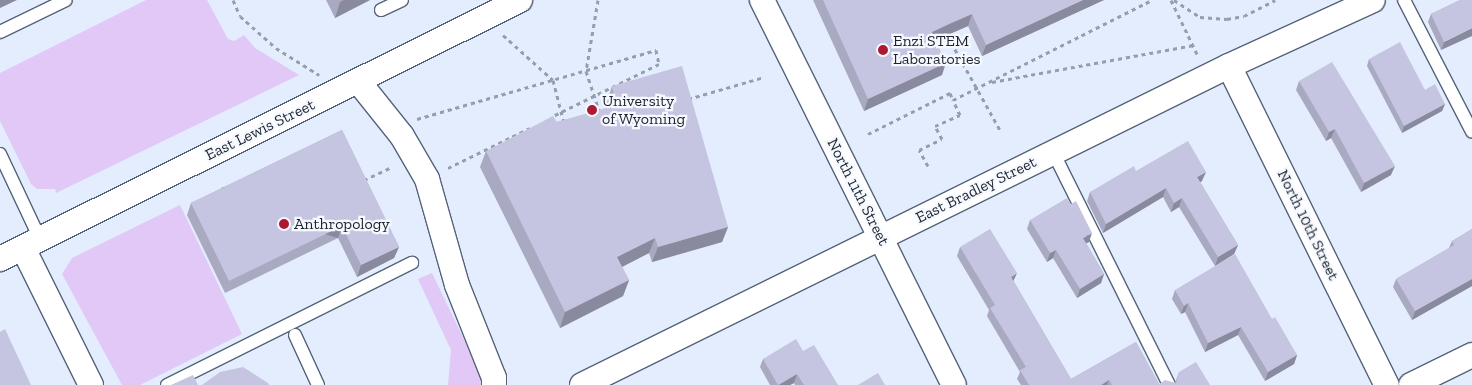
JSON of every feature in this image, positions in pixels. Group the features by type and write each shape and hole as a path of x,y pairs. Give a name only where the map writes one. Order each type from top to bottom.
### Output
{"street":[{"name":"East Lewis Street","path":"0,259 520,0"},
{"name":"North 11th Street","path":"762,0 954,385"},
{"name":"East Bradley Street","path":"582,385 1208,76 1373,0"},
{"name":"North 10th Street","path":"1229,66 1387,385"},
{"path":"350,85 394,126 416,156 427,179 457,285 494,378 494,385"},
{"path":"32,244 91,385"},
{"path":"1411,385 1472,355"}],"lane":[{"path":"0,32 66,0"},
{"path":"381,10 402,0"},
{"path":"1404,0 1472,132"},
{"path":"1053,152 1169,385"},
{"path":"0,154 32,244"},
{"path":"167,385 412,263"},
{"path":"295,335 318,385"}],"path":[{"path":"232,0 240,16 276,48 350,85"},
{"path":"598,0 586,71 604,123"},
{"path":"953,100 1152,0"},
{"path":"1172,0 1200,17 1227,19 1244,16 1275,0"},
{"path":"1172,0 1208,76"},
{"path":"484,18 553,80 566,128"},
{"path":"947,35 1000,130"},
{"path":"988,82 1193,45"},
{"path":"394,126 656,50 659,64 545,120"},
{"path":"682,101 764,77"},
{"path":"868,134 950,93 960,115 935,126 942,139 919,150 928,166"},
{"path":"592,116 601,114"},
{"path":"564,123 574,121"},
{"path":"427,179 537,124"},
{"path":"358,183 416,156"}],"shaded area":[{"path":"146,0 207,0 228,39 234,41 244,35 255,48 299,75 56,193 55,189 37,189 31,184 0,121 0,73"},
{"path":"180,205 242,334 140,385 122,385 62,274 72,258"},
{"path":"432,273 486,385 448,385 451,350 418,279"}],"building":[{"name":"Enzi STEM Laboratories","path":"823,0 1083,0 986,45 972,14 951,23 932,32 946,63 868,99"},
{"path":"1460,0 1472,0 1472,28 1444,42 1431,14"},
{"path":"1400,42 1425,90 1435,84 1445,104 1404,126 1369,59"},
{"path":"1332,62 1395,166 1364,183 1335,129 1329,132 1299,81"},
{"path":"682,66 728,227 658,247 655,238 617,257 629,280 565,312 486,151 553,116 557,122 616,105 612,86"},
{"name":"Anthropology","path":"342,130 399,247 361,265 342,226 229,281 191,203"},
{"path":"1188,141 1206,172 1197,177 1238,245 1218,257 1182,198 1174,203 1166,188 1106,224 1090,192 1134,166 1136,171"},
{"path":"1067,198 1071,204 1076,201 1092,233 1083,238 1104,274 1080,289 1056,250 1050,253 1030,220"},
{"path":"990,229 1017,273 1011,277 1071,379 1136,342 1159,384 1165,380 1176,383 1179,372 1196,362 1210,385 1112,385 1109,380 1101,385 1029,385 1020,370 1026,367 990,308 995,305 960,247"},
{"path":"1472,229 1472,279 1415,311 1396,279 1454,245 1452,241"},
{"path":"1235,254 1272,319 1275,317 1297,355 1268,372 1241,327 1208,343 1188,303 1184,306 1175,290"},
{"path":"5,329 31,385 0,385 0,332"},
{"path":"796,339 803,351 814,345 838,385 804,385 797,374 778,385 763,359"},
{"path":"243,367 269,385 202,385 220,372"},
{"path":"878,373 885,385 858,385"},
{"path":"193,375 198,385 171,385"}],"place":[{"name":"Enzi STEM Laboratories","path":"883,50"},
{"name":"University of Wyoming","path":"592,110"},
{"name":"Anthropology","path":"284,224"}]}
